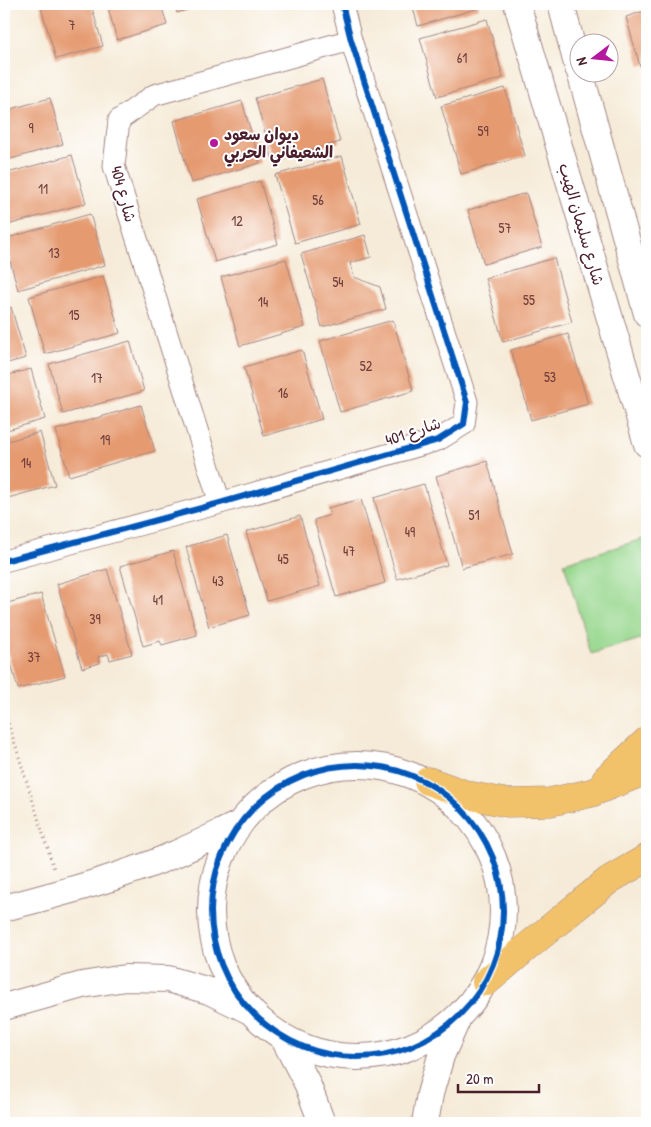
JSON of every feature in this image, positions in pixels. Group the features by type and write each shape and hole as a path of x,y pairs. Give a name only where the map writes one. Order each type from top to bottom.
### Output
{"highway":[{"path":"591,793 647,741"},
{"path":"428,781 467,796 508,803 550,802 591,793 647,770"},
{"path":"486,982 527,946 609,880 647,858"}],"street":[{"name":"شارع 401","path":"4,561 220,503 438,440 464,424 467,402 342,4"},
{"name":"شارع سليمان الهيب","path":"517,4 647,444"},
{"path":"560,4 568,32"},
{"name":"شارع 404","path":"220,503 114,166 119,120 154,95 352,40"},
{"path":"583,82 647,314"},
{"path":"248,1010 221,968 210,920 215,870 237,825 266,794 303,773 345,763 388,766 428,781 464,810 490,848 503,892 502,939 486,982 457,1020 441,1056 430,1094 425,1123"},
{"path":"4,908 130,872 184,850 237,825"},
{"path":"4,1007 82,985 125,978 168,979 209,990 248,1010 284,1039 327,1056 374,1058 418,1046 457,1020"},
{"path":"284,1039 307,1083 322,1123"}],"path":[{"path":"4,709 61,893"}],"green space":[{"path":"646,538 647,637 591,654 564,563"}],"building":[{"path":"40,4 91,4 103,46 56,59"},
{"path":"107,4 161,4 167,25 117,40"},
{"path":"174,4 206,4 177,13"},
{"path":"412,4 478,4 479,8 418,26"},
{"path":"647,10 647,64 640,66 626,17"},
{"path":"487,19 503,78 437,97 420,38"},
{"path":"322,79 340,142 273,161 255,98"},
{"path":"505,88 525,156 461,174 441,106"},
{"path":"50,98 63,144 4,161 4,111"},
{"path":"242,101 260,163 191,183 174,121"},
{"path":"72,155 86,203 4,226 4,174"},
{"path":"342,156 361,224 295,243 275,175"},
{"path":"260,181 278,244 215,262 197,199"},
{"path":"526,193 542,247 484,264 468,210"},
{"path":"90,214 105,265 18,290 4,239"},
{"path":"365,235 371,257 350,263 354,277 380,287 386,309 322,327 301,254"},
{"path":"554,258 572,322 503,342 485,278"},
{"path":"286,259 305,327 240,346 221,277"},
{"path":"103,276 120,333 45,354 29,297"},
{"path":"11,307 26,358 4,364 4,309"},
{"path":"393,320 413,391 340,412 320,341"},
{"path":"568,334 588,404 531,420 511,350"},
{"path":"130,341 144,391 63,414 49,364"},
{"path":"302,350 322,419 264,436 244,367"},
{"path":"31,369 45,419 4,431 4,376"},
{"path":"141,405 155,451 69,476 56,430"},
{"path":"40,432 55,485 4,499 4,442"},
{"path":"487,461 513,554 462,568 436,476"},
{"path":"424,484 447,565 397,579 374,498"},
{"path":"361,499 385,583 336,597 314,520 330,515 328,508"},
{"path":"300,516 320,586 267,601 246,532"},
{"path":"227,535 250,615 209,627 186,547"},
{"path":"173,551 197,635 162,645 160,641 143,646 120,566"},
{"path":"107,569 132,654 110,660 108,654 98,657 100,663 82,668 57,584"},
{"path":"41,594 65,676 18,689 4,638 4,604"}],"cycle path":[{"path":"4,561 220,503 438,440 464,424 467,402 351,40 342,4"},
{"path":"343,765 371,765 400,771 426,782 461,807 479,830 492,855 501,882 503,911 501,940 492,967 479,992 461,1015 438,1033 400,1051 371,1057 343,1057 314,1051 288,1040 253,1015 235,992 217,954 211,925 211,897 217,868 228,842 253,807 276,789 314,771 343,765"}],"place":[{"name":"ديوان سعود الشعيفاني الحربي","path":"214,143"}]}
